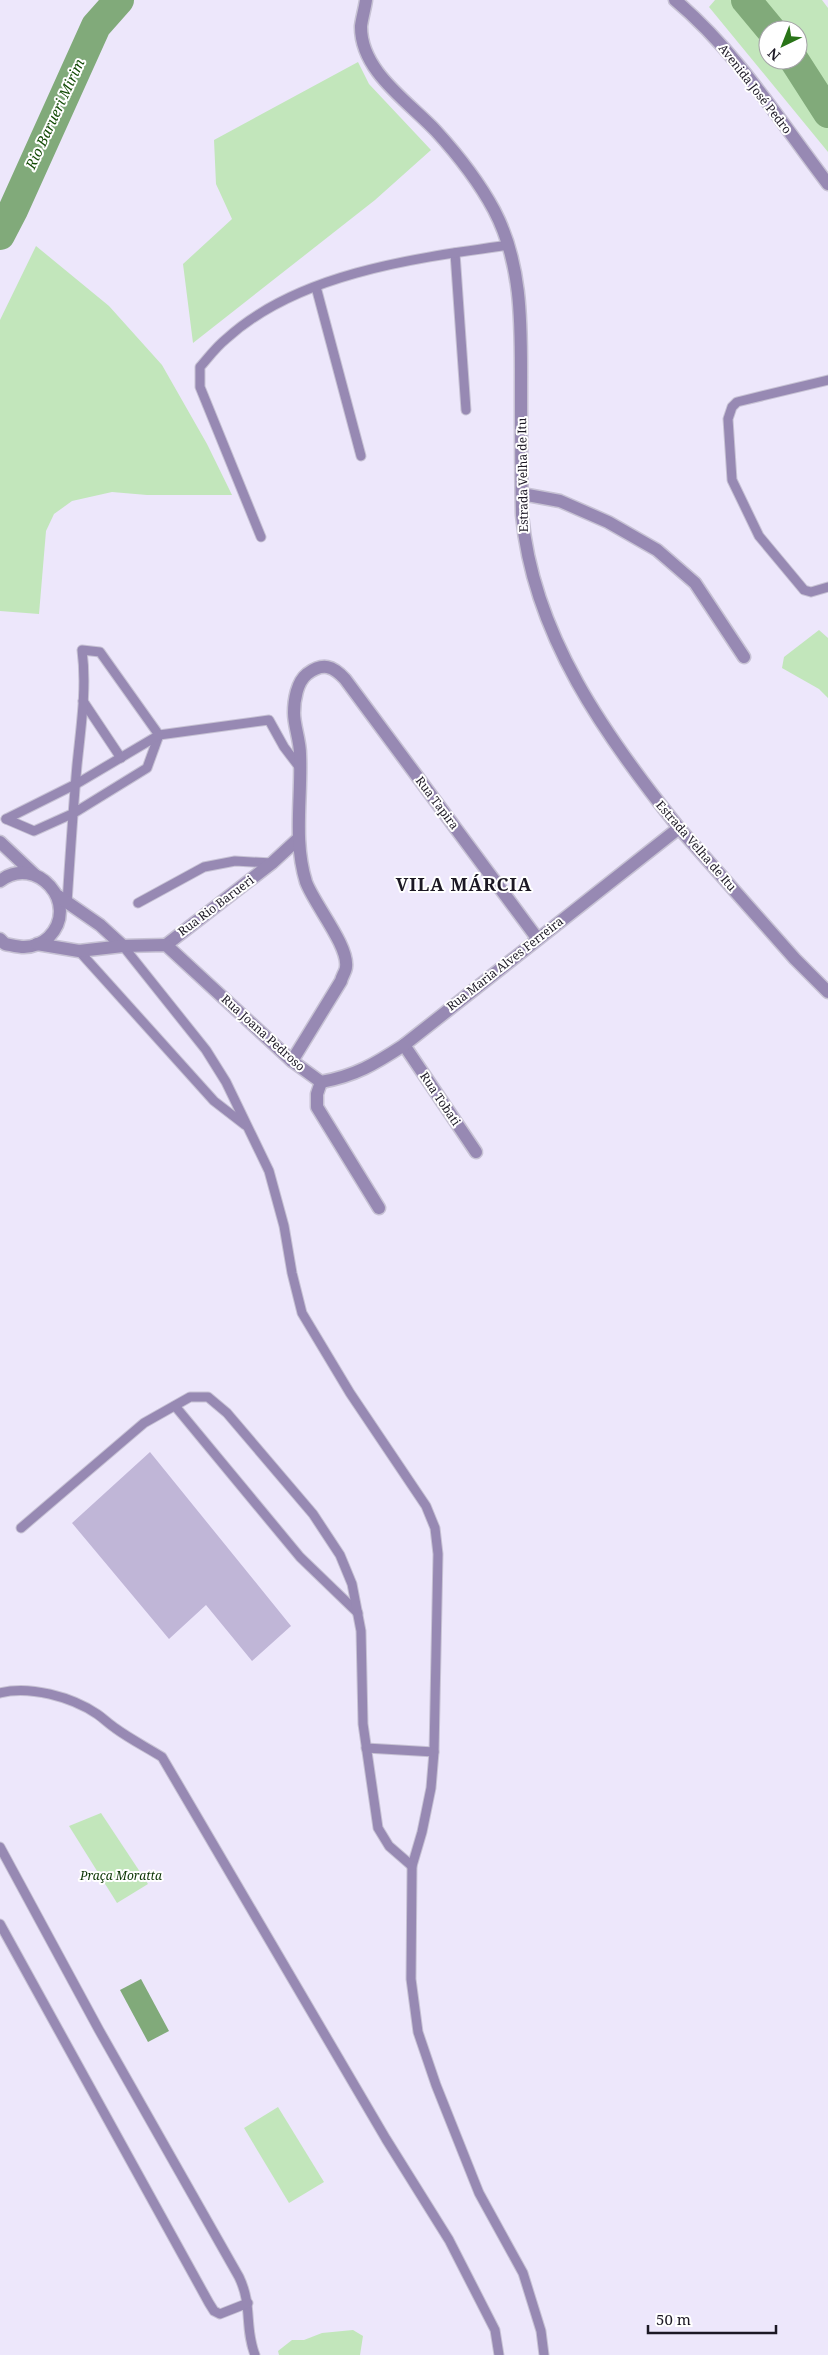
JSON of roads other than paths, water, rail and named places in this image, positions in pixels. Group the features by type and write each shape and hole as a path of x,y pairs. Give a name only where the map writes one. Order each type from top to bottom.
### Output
{"street":[{"name":"Estrada Velha de Itu","path":"366,0 361,27 366,50 375,68 391,89 436,132 474,180 494,210 509,245 518,287 524,545 542,608 564,656 586,700 617,748 679,828 828,992"},
{"name":"Avenida José Pedro","path":"675,0 702,22 730,54 828,184"},
{"path":"522,494 560,501 608,522 657,550 695,583 744,658"},
{"name":"Rua Tapira","path":"300,768 300,753 294,713 298,687 314,669 326,665 336,669 537,938"},
{"path":"292,1061 341,981 346,966 345,954 339,941 307,883 298,839 300,768"},
{"name":"Rua Maria Alves Ferreira","path":"321,1082 346,1078 371,1067 404,1045 537,938 679,828"},
{"name":"Rua Rio Barueri","path":"2,943 25,947 37,944 79,951 123,946 166,945 272,864 298,839"},
{"path":"0,842 35,875"},
{"path":"0,882 14,874 25,873 45,880 62,900 100,925 123,946"},
{"path":"37,944 55,930 62,900"},
{"name":"Rua Joana Pedroso","path":"166,945 292,1061 321,1082"},
{"name":"Rua Tobati","path":"404,1045 476,1152"},
{"path":"321,1082 317,1094 317,1107 380,1208"}],"lane":[{"path":"261,537 200,387 200,367 226,338 270,307 316,286 369,270 455,253 509,245"},
{"path":"455,253 466,410"},
{"path":"316,286 361,456"},
{"path":"828,380 737,402 732,407 728,418 732,480 759,536 804,590 811,592 828,587"},
{"path":"62,900 74,813 83,702 85,676 82,650 100,652 159,735"},
{"path":"83,702 121,758"},
{"path":"159,735 148,768 74,813 34,831 6,819 76,784 159,735 269,720 284,747 300,768"},
{"path":"138,903 204,867 235,861 272,864"},
{"path":"123,946 206,1050 226,1082 268,1171 284,1226 292,1273 302,1313 350,1393 426,1506 435,1528 438,1554 434,1752 431,1788 422,1832 412,1866 411,1978 418,2032 436,2085 479,2193 523,2273 541,2331 544,2355"},
{"path":"79,951 214,1101 247,1126"},
{"path":"21,1528 144,1423 190,1397 208,1397 227,1413 313,1514 340,1556 352,1584 361,1631 363,1724 378,1828 389,1846 412,1866"},
{"path":"175,1406 300,1556 358,1614"},
{"path":"0,1693 10,1690 40,1692 62,1698 96,1713 114,1728 162,1757 381,2131 449,2240 495,2330 499,2355"},
{"path":"366,1748 434,1752"},
{"path":"0,1847 99,2030 239,2278 246,2293 250,2342 255,2355"},
{"path":"0,1924 100,2108 214,2311 220,2314 226,2313 248,2303"}],"waterway":[{"name":"Rio Barueri Mirim","path":"0,235 96,26 119,0"},
{"name":"Rio Barueri Mirim","path":"746,0 763,20"},
{"name":"Rio Barueri Mirim","path":"800,70 828,113"}],"district":[{"name":"VILA MÁRCIA","path":"464,885"}],"park label":[{"name":"Praça Moratta","path":"121,1876"}]}
